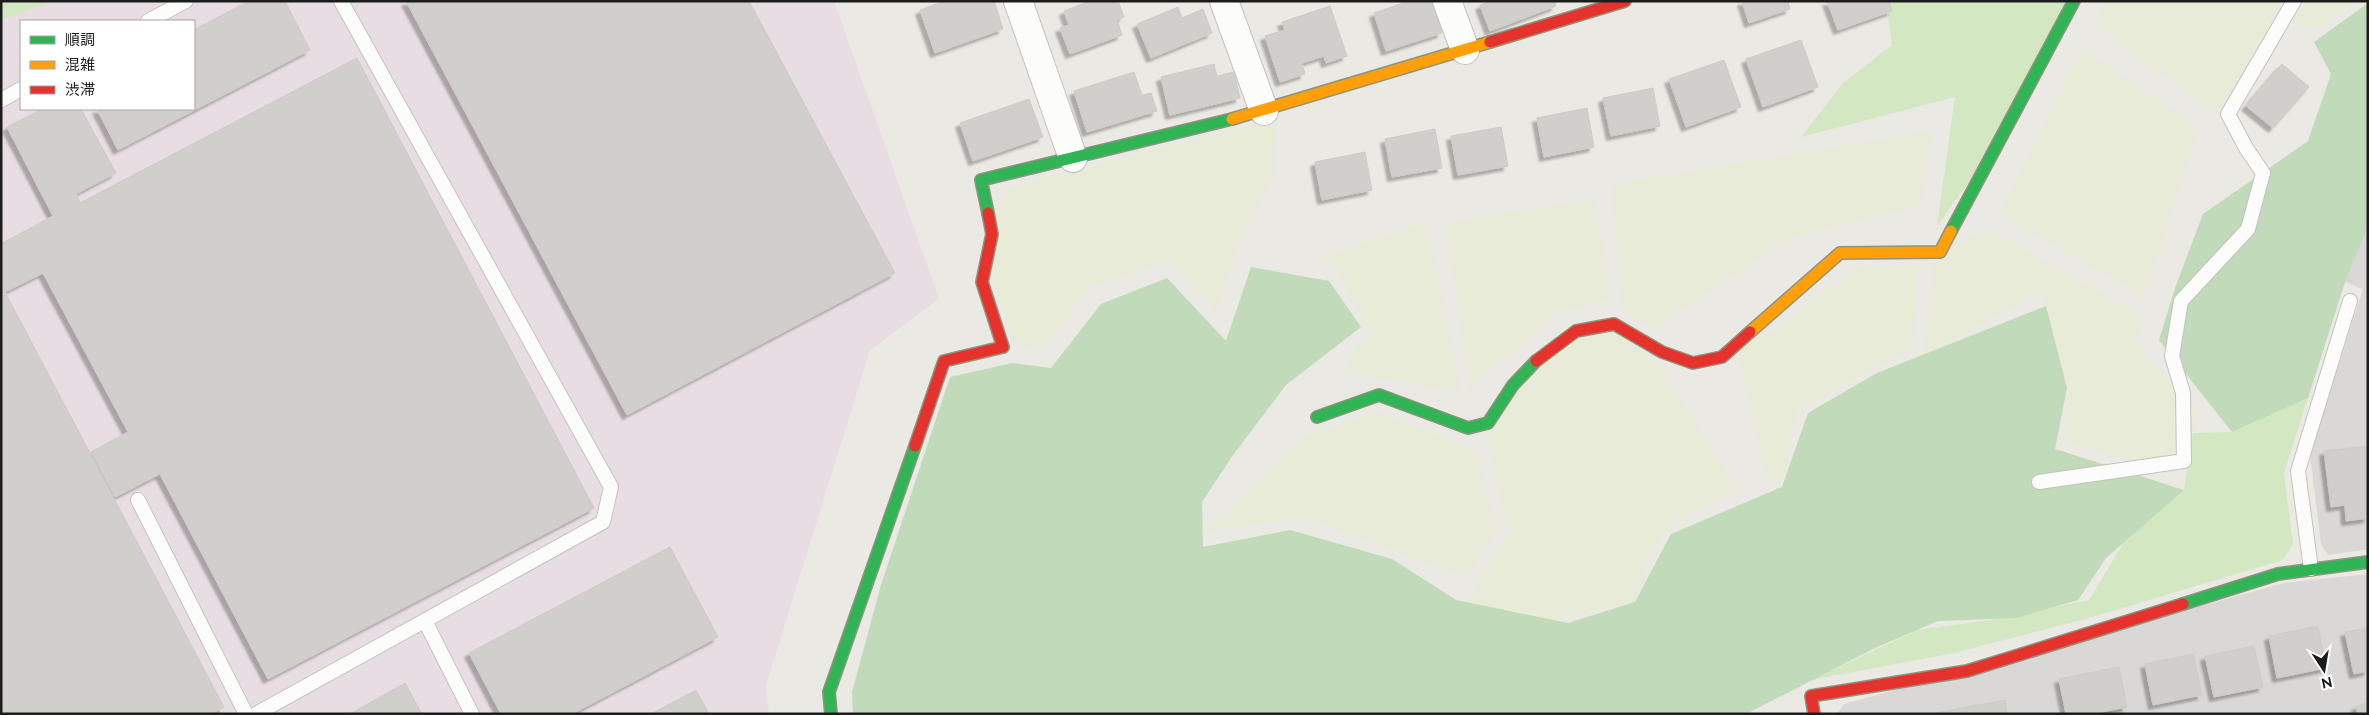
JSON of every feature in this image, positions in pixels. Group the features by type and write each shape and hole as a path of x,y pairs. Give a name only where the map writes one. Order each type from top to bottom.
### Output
{"street":[{"path":"1018,1 1073,158"},
{"path":"1224,1 1264,111"},
{"path":"1447,1 1465,50"},
{"path":"831,714 829,692 944,362 1003,347 982,282 992,234 981,180 1264,111 1625,1"},
{"path":"1318,417 1379,396 1468,428 1481,425 1488,423 1513,385 1543,354 1576,331 1614,324 1662,352 1693,363 1722,357 1840,253 1940,252 2074,1"},
{"path":"1814,714 1811,696 1966,671 2278,574 2368,562"}],"lane":[{"path":"150,20 186,1"},
{"path":"256,714 603,522 611,488 341,1"},
{"path":"2039,482 2184,461 2183,393 2172,356 2182,301 2248,229 2263,172 2246,148 2228,114 2294,1"},
{"path":"1,100 20,90"},
{"path":"2311,569 2298,471 2350,301"},
{"path":"138,500 246,714"},
{"path":"425,621 472,714"}],"shaded area":[{"path":"26,1 834,1 939,299 870,350 766,685 769,714 1,714 1,14"},
{"path":"2368,227 2368,549 2328,555 2321,544 2310,455 2363,289 2345,282"},
{"path":"2368,574 2368,714 1837,714 1844,704 2284,583"}],"green space":[{"path":"1,1 55,1 1,20"},
{"path":"1886,1 2074,1 2004,133 1937,226 1955,97 1801,137 1843,83 1892,45"},
{"path":"2106,1 2292,1 2216,114 2097,27"},
{"path":"2299,1 2356,1 2313,32 2289,21"},
{"path":"2368,3 2368,227 2345,282 2308,398 2232,432 2159,340 2175,288 2203,214 2308,141 2331,74 2314,42"},
{"path":"2081,48 2199,127 2144,296 2000,215"},
{"path":"1276,118 1274,174 1239,240 1216,312 1168,260 1093,286 1038,353 1014,340 992,277 1002,190"},
{"path":"1931,131 1920,207 1790,237 1653,329 1622,309 1612,185"},
{"path":"1595,199 1610,298 1549,316 1470,392 1446,223"},
{"path":"1427,222 1460,392 1346,373 1355,351 1371,333 1337,266 1316,259"},
{"path":"1988,229 2142,317 2135,343 2200,411 2180,474 2066,442 2067,388 2042,291 1924,355 1936,252"},
{"path":"1919,265 1913,348 1795,411 1782,487 1766,476 1737,344 1779,329 1858,267"},
{"path":"1251,267 1329,281 1361,327 1286,385 1233,455 1202,502 1203,547 1290,530 1392,559 1456,600 1568,623 1635,602 1671,534 1782,487 1808,413 1877,373 2046,306 2067,388 2055,449 2184,490 2106,558 2078,600 2016,618 1938,621 1875,648 1746,714 853,714 852,692 881,585 950,377 1012,363 1051,368 1101,304 1167,278 1226,341"},
{"path":"1620,328 1662,370 1738,491 1671,524 1645,561 1635,602 1554,620 1469,603 1509,531 1488,437 1526,372 1576,331"},
{"path":"2308,398 2284,473 2293,544 2283,560 2089,618 1954,653 1811,680 1918,630 1997,619 2089,600 2124,542 2184,490 2193,433 2232,432"},
{"path":"1380,413 1476,452 1496,531 1466,577 1302,517 1202,532 1306,436"}],"building":[{"path":"249,1 285,1 310,50 195,110 195,29"},
{"path":"406,1 749,1 895,273 627,415"},
{"path":"945,1 994,1 1003,29 935,53 920,10"},
{"path":"1090,1 1118,1 1124,17 1117,20 1122,35 1070,54 1060,28 1069,25 1064,11"},
{"path":"1409,1 1432,1 1442,33 1386,51 1374,13"},
{"path":"1492,1 1554,1 1556,6 1490,31 1480,5"},
{"path":"1742,1 1788,1 1790,9 1749,23"},
{"path":"1827,1 1889,1 1892,11 1838,30"},
{"path":"1330,6 1347,56 1326,63 1324,56 1302,63 1305,74 1280,82 1265,36 1285,30 1282,22"},
{"path":"1178,7 1182,18 1203,9 1212,33 1151,58 1137,24"},
{"path":"1801,40 1818,87 1763,107 1746,59"},
{"path":"357,58 594,508 268,679 160,474 115,497 91,452 128,432 43,273 5,292 224,707 211,714 1,714 1,244 53,216 7,127 41,110 82,110 116,173 76,194 80,203"},
{"path":"1724,60 1741,107 1686,127 1669,79"},
{"path":"1214,64 1217,76 1234,72 1240,98 1170,115 1161,77"},
{"path":"2282,64 2309,87 2273,128 2246,106"},
{"path":"1134,72 1142,95 1151,93 1157,111 1087,132 1074,91"},
{"path":"1653,88 1660,126 1611,136 1603,98"},
{"path":"1029,99 1043,137 973,161 960,123"},
{"path":"1587,108 1594,147 1544,157 1537,118"},
{"path":"98,110 195,110 118,150"},
{"path":"1501,127 1508,166 1458,175 1451,136"},
{"path":"1435,129 1442,168 1392,177 1385,139"},
{"path":"1365,152 1372,190 1322,200 1315,162"},
{"path":"2368,446 2368,518 2346,521 2345,505 2331,507 2324,451"},
{"path":"670,547 718,637 572,714 501,714 469,653"},
{"path":"2318,626 2326,668 2277,678 2269,636"},
{"path":"2368,628 2368,671 2354,674 2345,632"},
{"path":"2254,646 2263,687 2214,697 2205,656"},
{"path":"2193,654 2202,695 2153,705 2145,664"},
{"path":"2119,667 2127,707 2091,714 2066,714 2059,679"},
{"path":"405,683 422,714 350,714"},
{"path":"696,690 709,714 651,714"},
{"path":"2005,700 2007,714 1940,714 1940,712"},
{"path":"2368,703 2368,714 2358,714 2356,706"}],"traffic: fast":[{"path":"1951,231 2074,1"},
{"path":"988,213 981,180 1232,119"},
{"path":"1317,417 1379,395 1468,428 1488,423 1513,385 1536,361"},
{"path":"831,714 829,692 915,446"},
{"path":"2183,604 2278,574 2368,562"}],"traffic: slow":[{"path":"1232,119 1490,42"},
{"path":"1750,332 1840,253 1940,252 1951,231"}],"traffic: jam":[{"path":"1490,42 1625,1"},
{"path":"915,446 944,361 1003,347 982,282 992,234 988,213"},
{"path":"1536,361 1576,331 1614,324 1662,352 1693,363 1722,357 1750,332"},
{"path":"1814,714 1811,696 1967,671 2183,604"}]}
